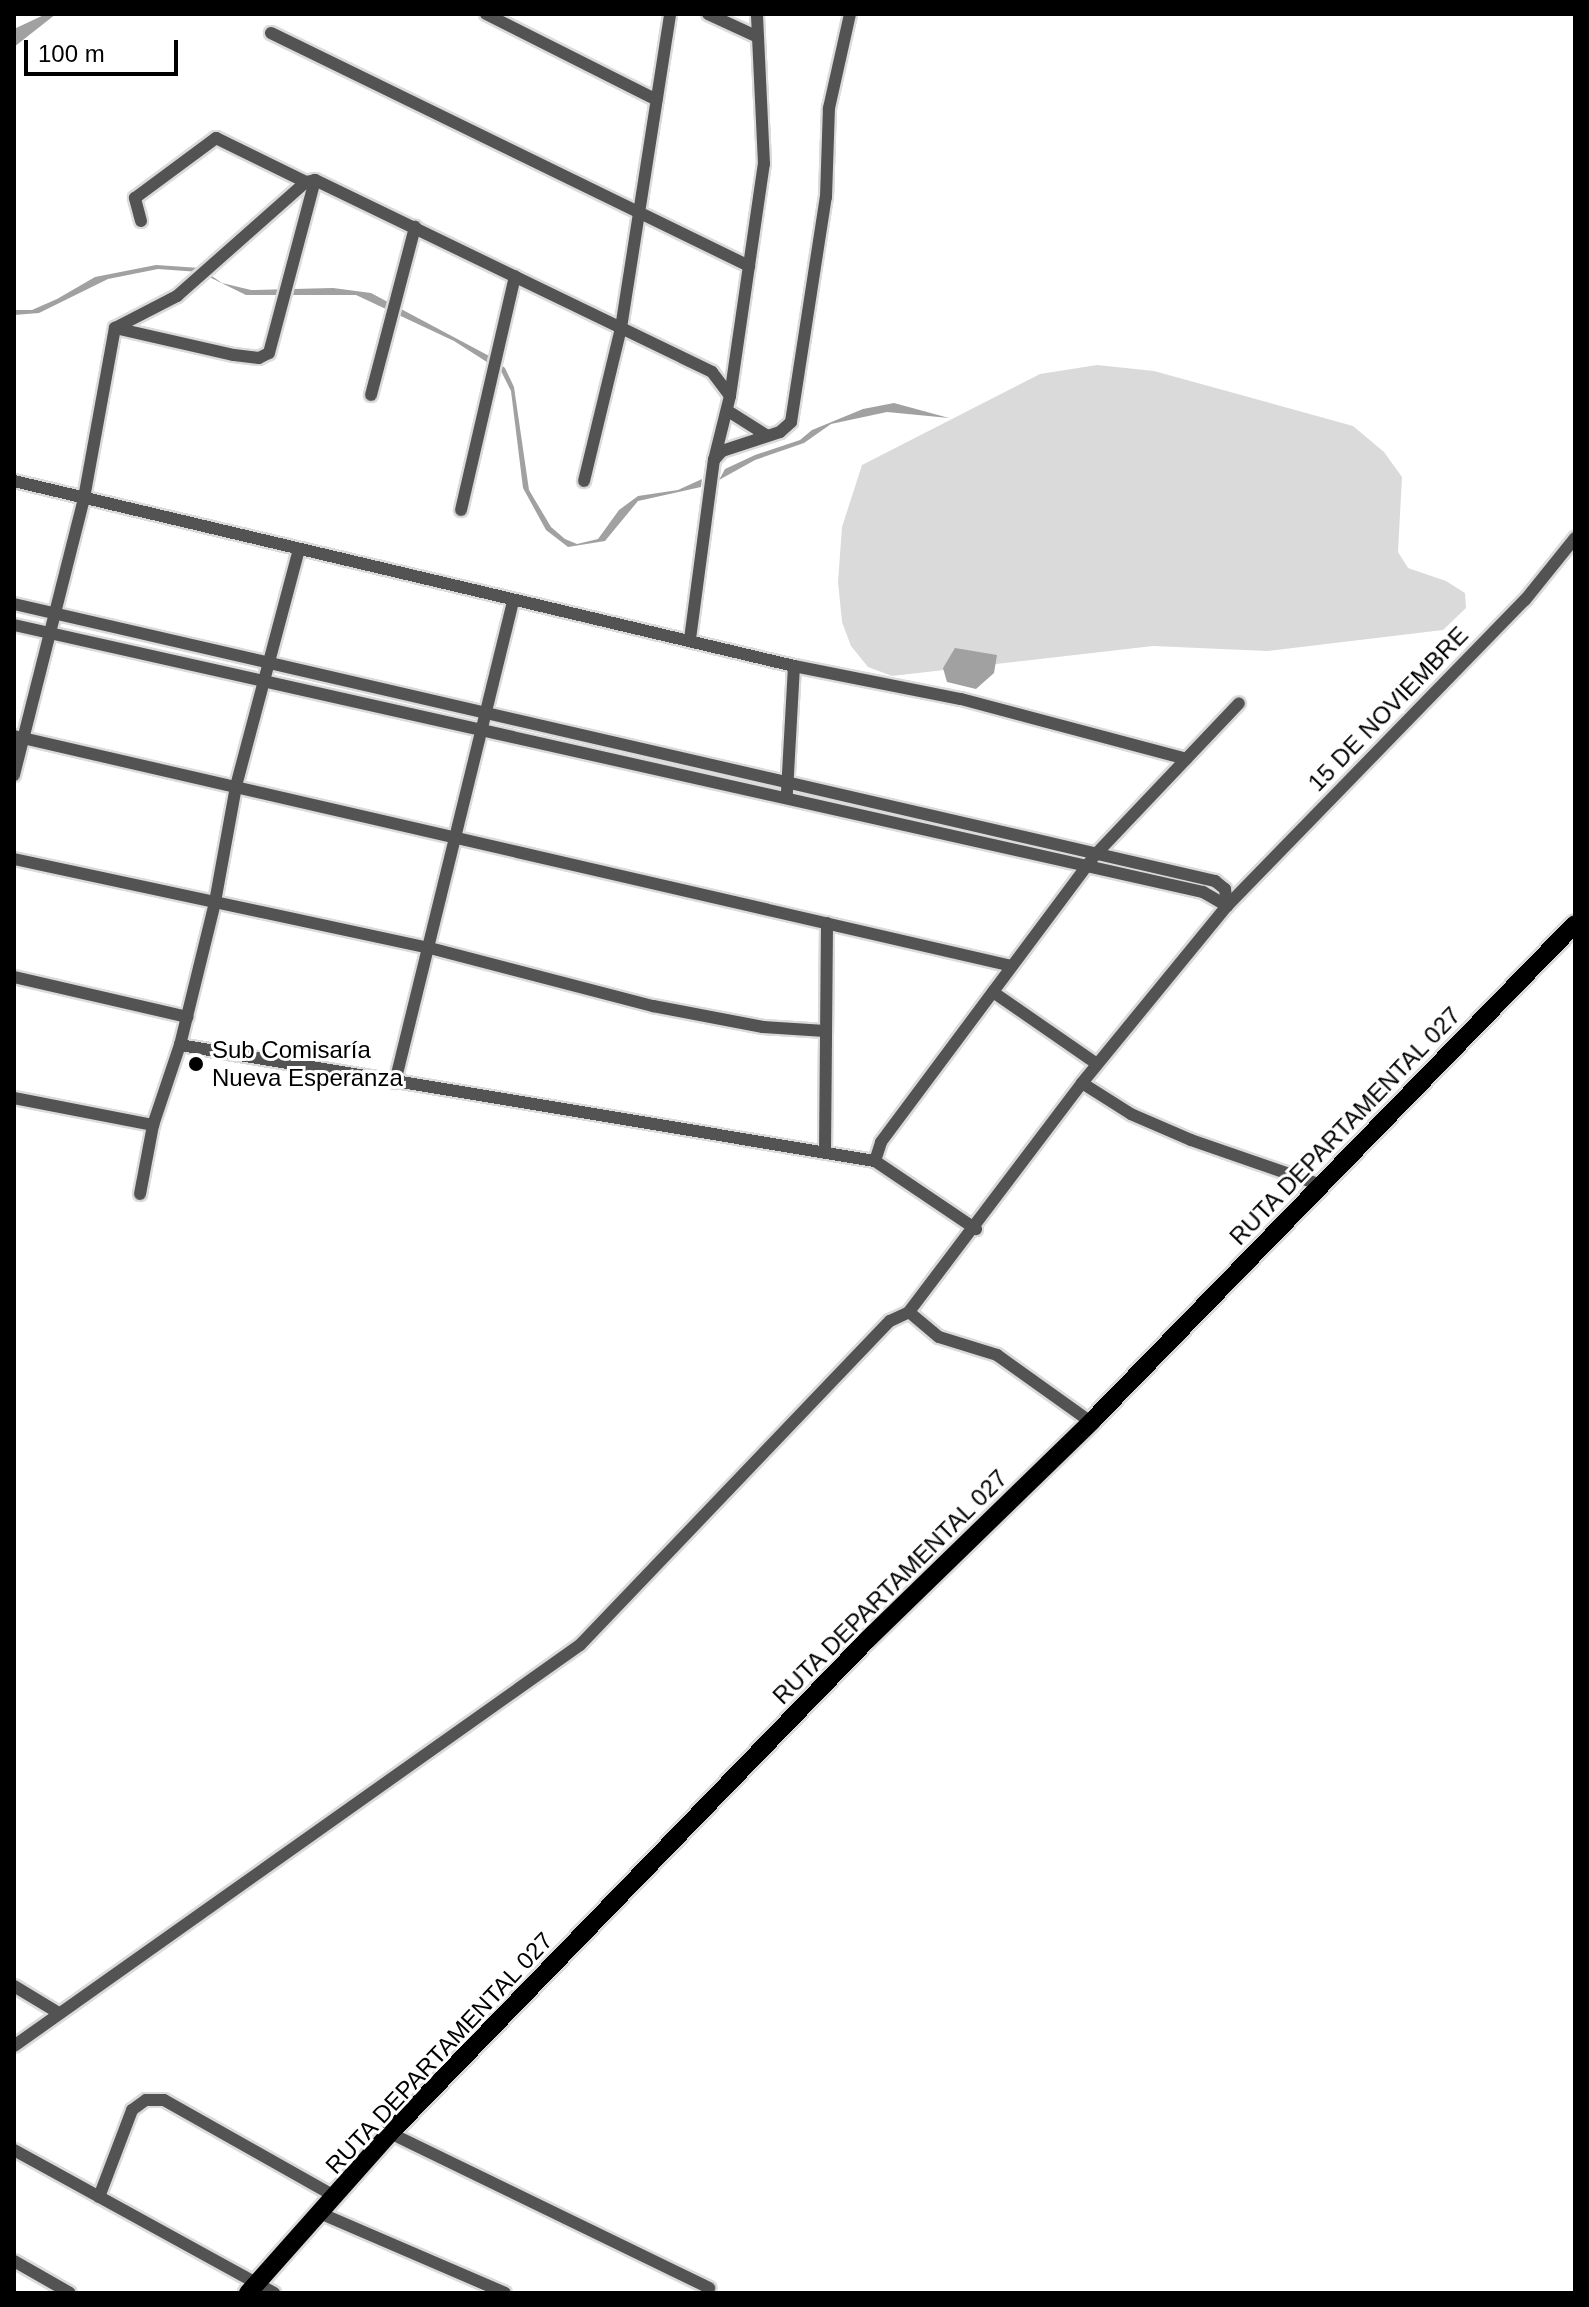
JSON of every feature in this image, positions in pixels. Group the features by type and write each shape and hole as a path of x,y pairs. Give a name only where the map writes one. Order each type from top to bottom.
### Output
{"main road":[{"name":"RUTA DEPARTAMENTAL 027","path":"252,2288 322,2214 390,2133 867,1640 1091,1422 1575,924"}],"street":[{"path":"486,14 657,100"},
{"path":"584,481 621,328 670,14"},
{"path":"708,14 758,37"},
{"path":"690,639 710,480 728,411 764,164 757,14"},
{"path":"714,460 722,451 789,427 793,417 826,197 829,108 850,14"},
{"path":"271,33 749,266"},
{"path":"141,221 135,198 216,138 415,227 712,372 730,396"},
{"path":"115,328 234,355 259,358 269,353 311,181"},
{"path":"115,328 177,296 311,181"},
{"path":"371,395 415,227"},
{"path":"461,510 515,276"},
{"path":"14,775 19,738 50,633 84,498 115,328"},
{"path":"728,411 766,435"},
{"path":"14,481 513,602 690,639 794,666 961,699 1186,759"},
{"name":"15 DE NOVIEMBRE","path":"14,2046 580,1645 890,1321 909,1312 976,1229 1082,1083 1227,906 1525,600 1575,538"},
{"path":"140,1194 153,1125 180,1045 215,902 236,786 299,550"},
{"path":"395,1082 451,836 513,602"},
{"path":"14,604 788,785 1215,881 1225,889 1227,906"},
{"path":"14,625 785,802 1203,892 1227,906"},
{"path":"785,802 794,666"},
{"path":"875,1161 881,1142 1095,855 1239,703"},
{"path":"19,738 1012,966"},
{"path":"14,859 426,947 653,1006 763,1027 825,1031"},
{"path":"825,1153 827,923"},
{"path":"14,977 187,1017"},
{"path":"993,992 1097,1064"},
{"path":"180,1045 875,1161 976,1229"},
{"path":"1082,1083 1131,1114 1179,1135 1321,1185"},
{"path":"14,1098 153,1125"},
{"path":"909,1312 939,1337 997,1355 1091,1422"},
{"path":"14,1986 59,2013"},
{"path":"99,2197 132,2110 146,2100 164,2100 336,2197"},
{"path":"390,2133 709,2288"},
{"path":"14,2150 252,2288 274,2293"},
{"path":"322,2214 505,2293"},
{"path":"14,2261 70,2293"}],"shaded area":[{"path":"46,14 56,14 14,47 14,29"},
{"path":"156,265 200,268 222,283 251,290 333,288 371,293 493,358 505,368 514,387 529,490 551,527 577,544 598,539 619,510 638,496 678,490 702,479 701,487 638,501 605,541 568,547 546,530 523,488 511,391 501,371 454,341 356,295 246,295 199,272 158,269 108,279 39,313 14,315 14,310 32,310 95,277"},
{"path":"1097,365 1154,371 1353,426 1384,452 1402,477 1398,552 1408,568 1446,581 1465,593 1466,608 1443,630 1267,651 1153,646 892,676 868,667 851,646 842,622 838,582 842,527 862,465 1040,374"},
{"path":"894,403 949,418 887,412 831,424 804,443 755,460 719,480 725,469 755,455 800,440 812,430 863,409"},
{"path":"955,648 997,655 994,673 976,689 947,682 943,668"}],"place":[{"name":"Sub Comisaría Nueva Esperanza","path":"196,1064"}]}
